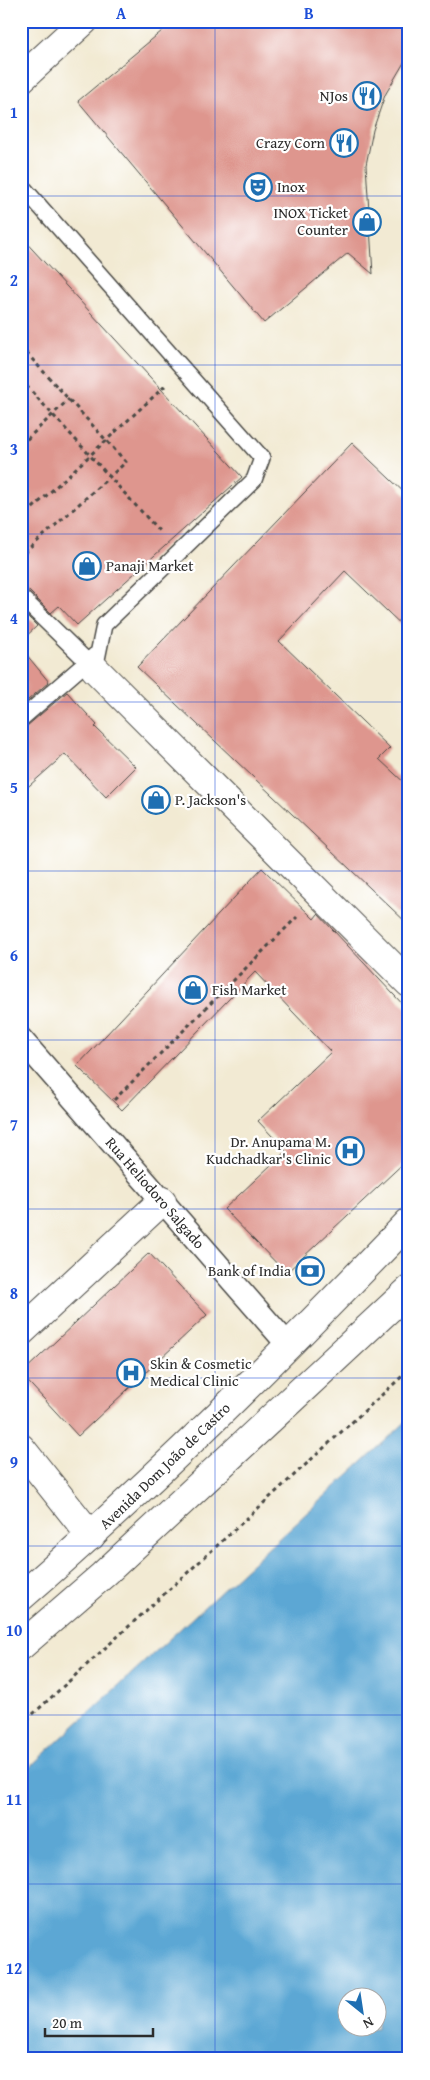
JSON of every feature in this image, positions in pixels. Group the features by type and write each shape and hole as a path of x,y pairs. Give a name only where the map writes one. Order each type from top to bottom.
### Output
{"main road":[{"path":"21,79 84,21"},
{"path":"96,661 320,894 409,983"},
{"path":"21,1332 162,1201"},
{"name":"Avenida Dom João de Castro","path":"21,1598 91,1536 289,1346 409,1222"},
{"path":"21,1646 103,1575 409,1290"},
{"path":"21,1448 91,1536"}],"street":[{"name":"Rua Heliodoro Salgado","path":"21,1039 289,1346"}],"lane":[{"path":"21,185 262,458 254,480 104,625 96,661 61,682 21,719"},
{"path":"21,597 96,661"}],"path":[{"path":"21,347 126,462 21,556"},
{"path":"21,520 184,369"},
{"path":"21,380 179,553"},
{"path":"21,445 69,400"},
{"path":"92,1122 320,894"},
{"path":"21,1725 409,1370"}],"water":[{"path":"409,1419 409,2059 21,2059 21,1775"}],"building":[{"name":"Inox","path":"174,21 409,21 409,54 385,95 373,130 366,165 373,274 348,253 264,323 78,101"},
{"name":"Panaji Market","path":"21,237 242,477 77,625 59,606 51,613 28,590 21,588"},
{"path":"352,443 409,497 409,632 345,571 279,641 390,748 379,759 409,787 409,925 137,667"},
{"path":"21,610 37,626 21,641"},
{"path":"21,648 49,682 21,706"},
{"path":"67,692 97,725 95,727 136,767 106,797 65,754 21,793 21,728 27,726"},
{"path":"262,868 314,919 318,914 409,1011 409,1158 286,1273 224,1209 286,1151 258,1121 331,1052 255,972 122,1110 77,1066"},
{"path":"149,1253 207,1315 78,1436 21,1374"}],"place":[{"name":"NJos","path":"367,96"},
{"name":"Crazy Corn","path":"344,143"},
{"name":"Inox","path":"258,187"},
{"name":"INOX Ticket Counter","path":"367,222"},
{"name":"Panaji Market","path":"87,566"},
{"name":"P. Jackson's","path":"156,800"},
{"name":"Fish Market","path":"193,990"},
{"name":"Dr. Anupama M. Kudchadkar's Clinic","path":"350,1151"},
{"name":"Bank of India","path":"310,1271"},
{"name":"Skin & Cosmetic Medical Clinic","path":"131,1373"}]}
